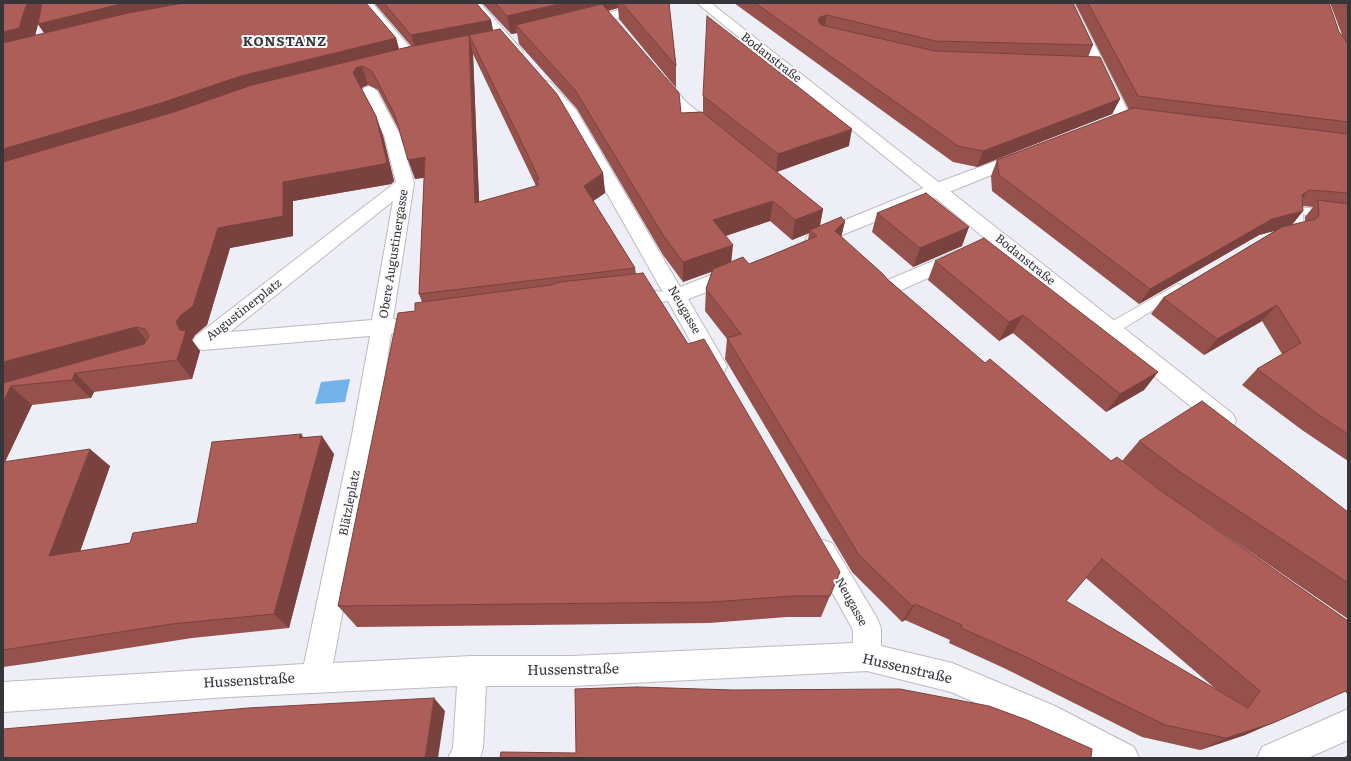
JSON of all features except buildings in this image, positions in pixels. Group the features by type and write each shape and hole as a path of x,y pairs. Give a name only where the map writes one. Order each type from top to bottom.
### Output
{"street":[{"path":"366,3 405,62 428,57"},
{"name":"Neugasse","path":"473,3 568,110 725,382"},
{"path":"572,26 613,23 663,3"},
{"name":"Bodanstraße","path":"703,3 998,238 1109,330 1242,434"},
{"path":"1068,3 1123,120"},
{"path":"1082,66 1098,67"},
{"path":"652,70 681,106 729,144"},
{"name":"Obere Augustinergasse","path":"369,91 392,135 406,183 382,328"},
{"path":"802,245 830,226 936,189 1036,151"},
{"name":"Augustinerplatz","path":"382,328 202,342 406,183"},
{"path":"918,318 888,294 890,287 998,238"},
{"path":"675,295 688,292 754,265"},
{"path":"382,328 419,323"},
{"name":"Blätzleplatz","path":"316,678 364,435 382,328"},
{"name":"Neugasse","path":"812,531 867,628 867,657"},
{"name":"Hussenstraße","path":"3,697 316,678 472,671 572,671 867,657 952,678 1044,717 1123,758"},
{"path":"464,758 468,748 472,671"},
{"path":"1273,758 1348,724"}],"lane":[{"path":"1271,237 1298,231 1297,211 1348,216"},
{"path":"1109,330 1190,282"},
{"path":"624,296 639,294 663,297 675,295"}],"water":[{"path":"350,379 345,402 315,404 321,382"}],"district":[{"name":"KONSTANZ","path":"285,42"}]}
